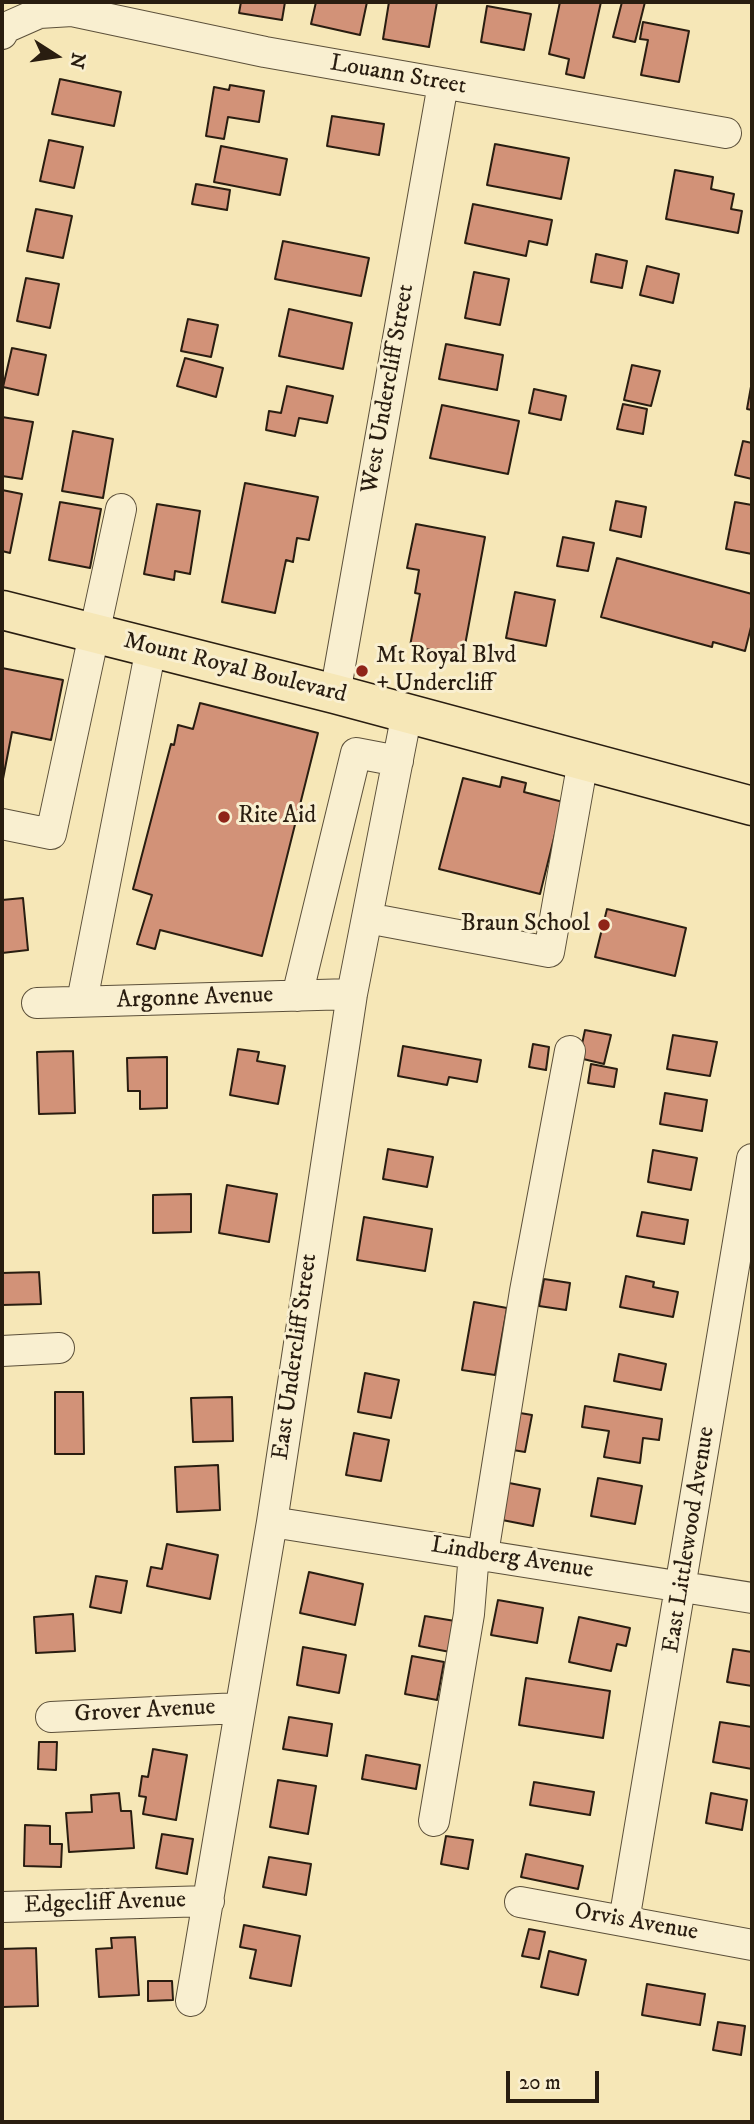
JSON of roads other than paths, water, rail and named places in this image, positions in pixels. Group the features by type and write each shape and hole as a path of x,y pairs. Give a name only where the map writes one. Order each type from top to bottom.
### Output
{"main road":[{"name":"Mount Royal Boulevard","path":"2,610 335,694 752,806"}],"street":[{"name":"Louann Street","path":"3,31 39,13 72,11 265,52 726,133"},
{"name":"West Undercliff Street","path":"335,694 443,84"},
{"path":"2,824 51,834 121,509"},
{"path":"82,1002 151,648"},
{"name":"East Undercliff Street","path":"191,2001 272,1522 352,994 407,713"},
{"path":"297,996 356,753 398,761"},
{"path":"368,918 549,953 583,761"},
{"name":"Argonne Avenue","path":"37,1003 352,994"},
{"path":"434,1821 525,1291 570,1051"},
{"name":"East Littlewood Avenue","path":"624,1921 683,1585 752,1159"},
{"path":"2,1351 59,1348"},
{"name":"Lindberg Avenue","path":"272,1522 752,1598"},
{"name":"Grover Avenue","path":"51,1717 239,1707"},
{"name":"Edgecliff Avenue","path":"2,1907 209,1901"},
{"name":"Orvis Avenue","path":"520,1902 752,1945"}],"place":[{"name":"Mt Royal Blvd + Undercliff","path":"362,671"},
{"name":"Rite Aid","path":"224,817"},
{"name":"Braun School","path":"604,925"}]}
